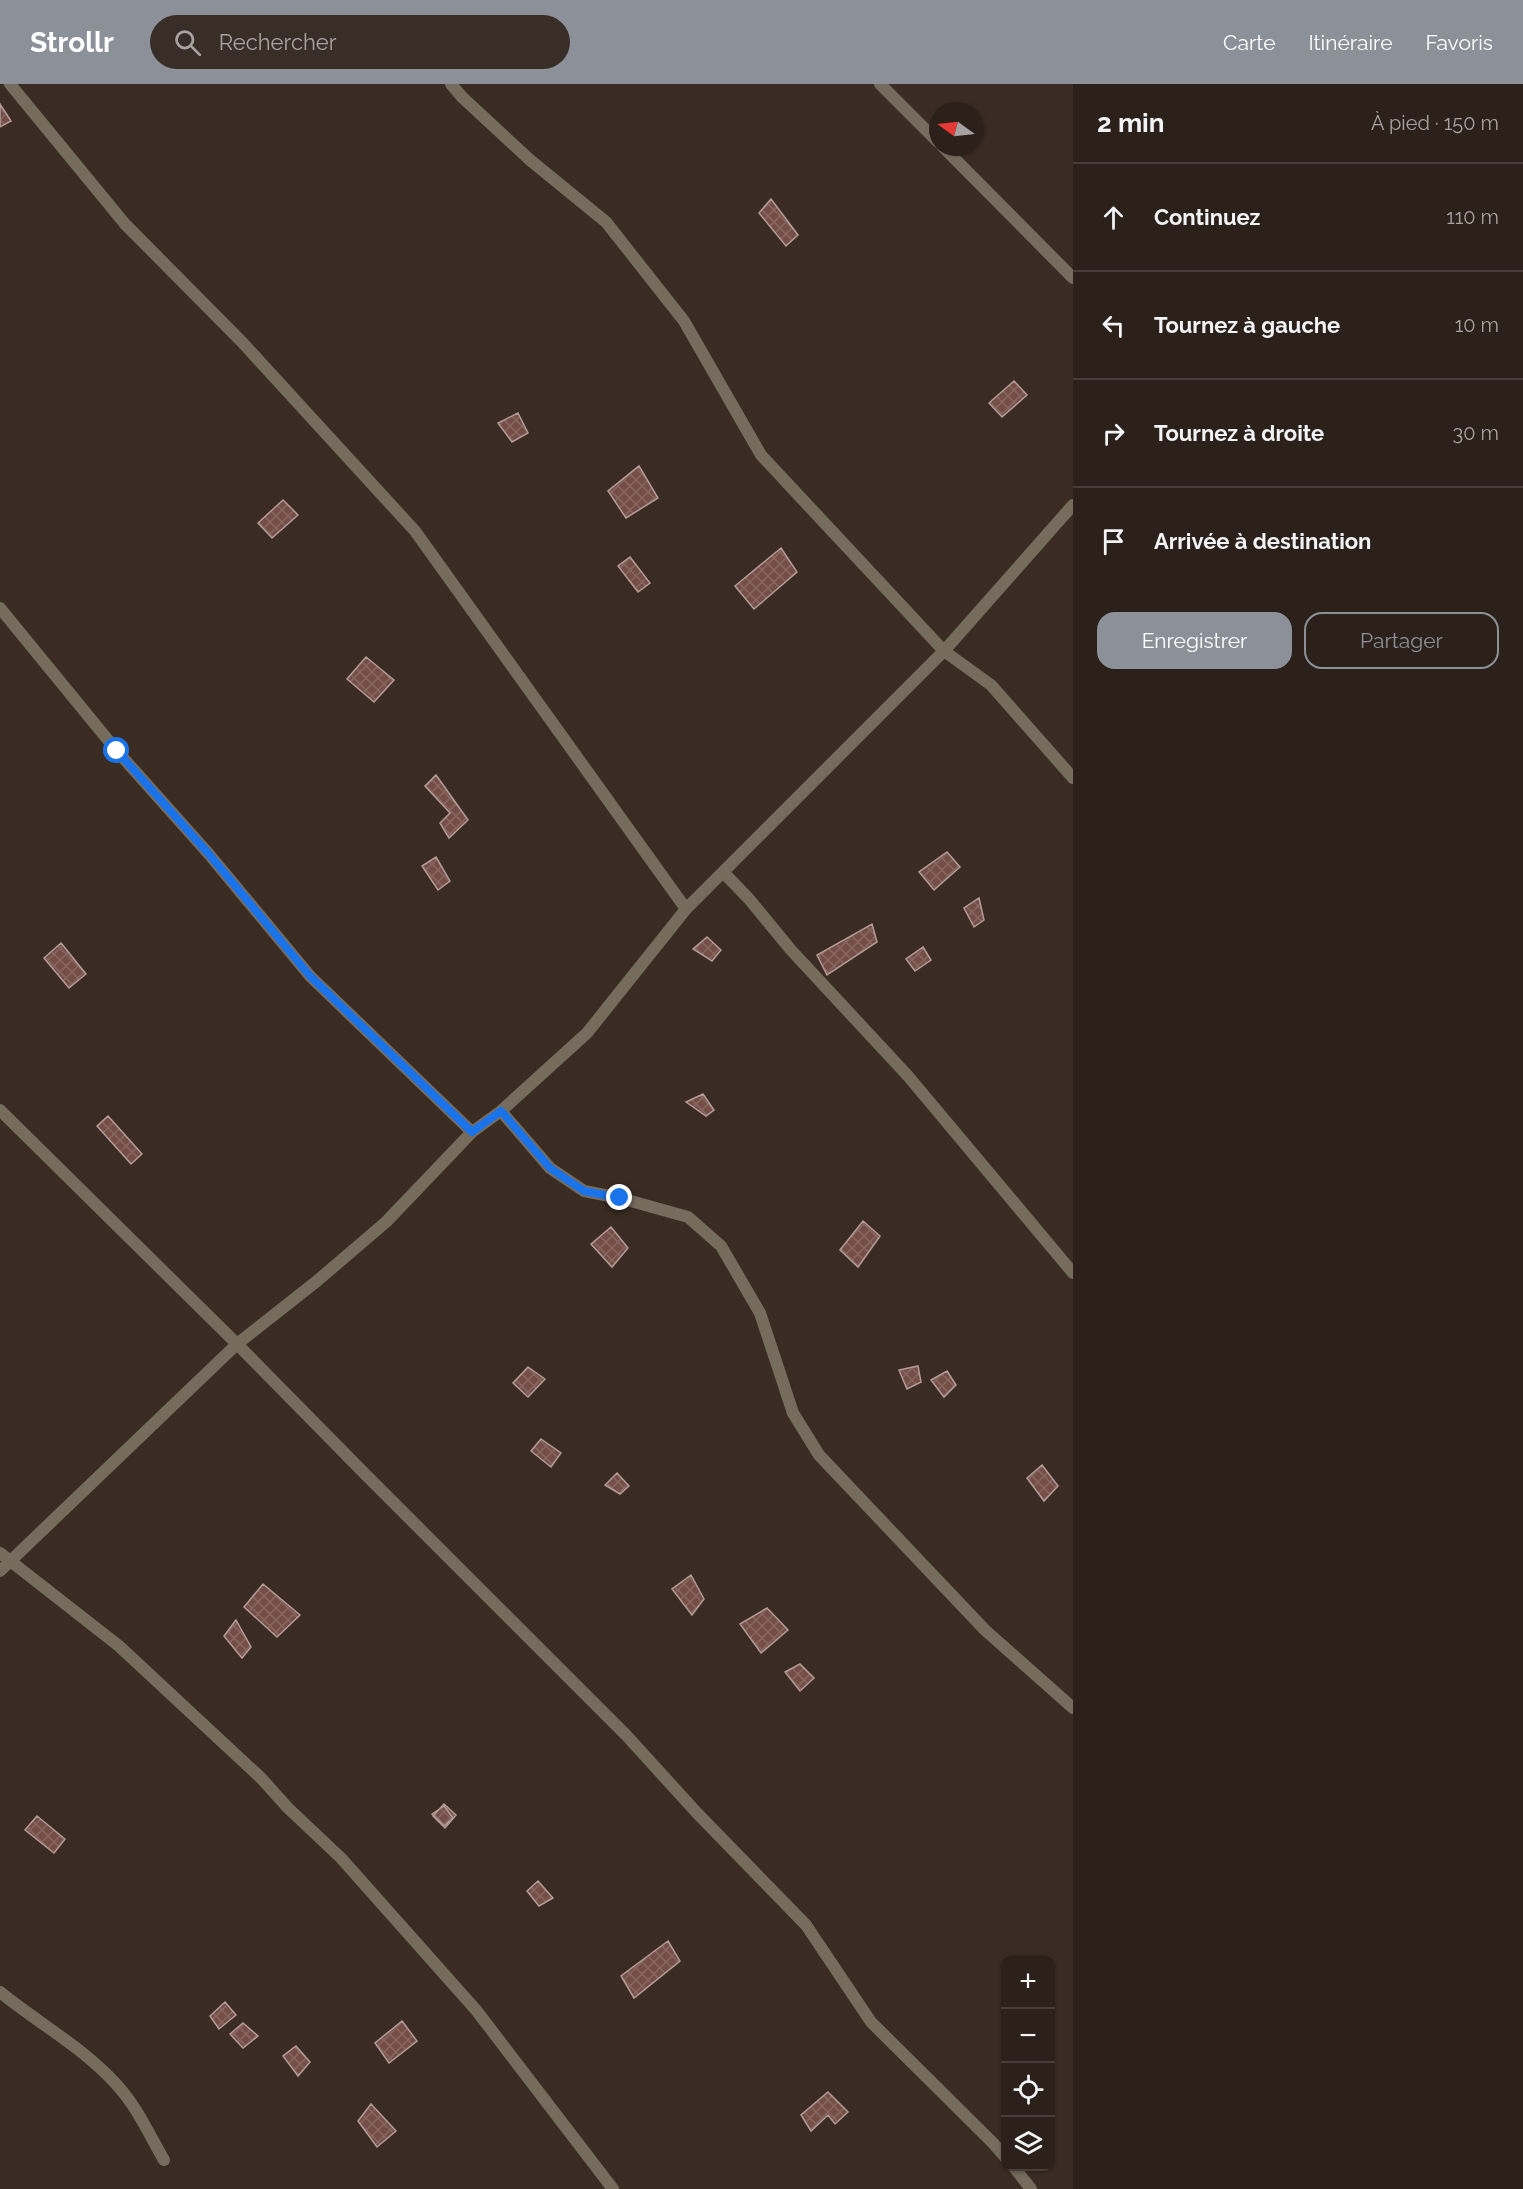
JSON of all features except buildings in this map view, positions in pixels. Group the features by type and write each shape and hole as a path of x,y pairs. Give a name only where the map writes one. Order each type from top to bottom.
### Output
{"street":[{"path":"10,84 126,224 242,342 415,531 686,909"},
{"path":"451,84 530,160 606,222 684,321 761,454 944,651 991,686 1073,778"},
{"path":"880,84 929,133"},
{"path":"952,156 1073,278"},
{"path":"0,1571 4,1557 237,1344 317,1281 386,1222 472,1132 501,1111 587,1033 686,909 944,651 1073,506"},
{"path":"0,608 117,751 208,853 310,976 472,1132"},
{"path":"724,873 791,950 908,1076 1073,1273"},
{"path":"0,1110 237,1344 626,1735 697,1813 806,1925 871,2022 1001,2153"},
{"path":"501,1111 550,1168 584,1191 620,1198 688,1217 721,1246 760,1313 792,1413 819,1455 985,1630 1073,1708"},
{"path":"4,1557 119,1646 253,1770 288,1808 341,1858 476,2010 613,2189"},
{"path":"0,1992 100,2068 118,2086 138,2113 164,2160"},
{"path":"1017,2171 1031,2189"}],"route":[{"path":"117,751 208,853 310,976 472,1132 501,1111 550,1168 584,1191 620,1198"}]}
